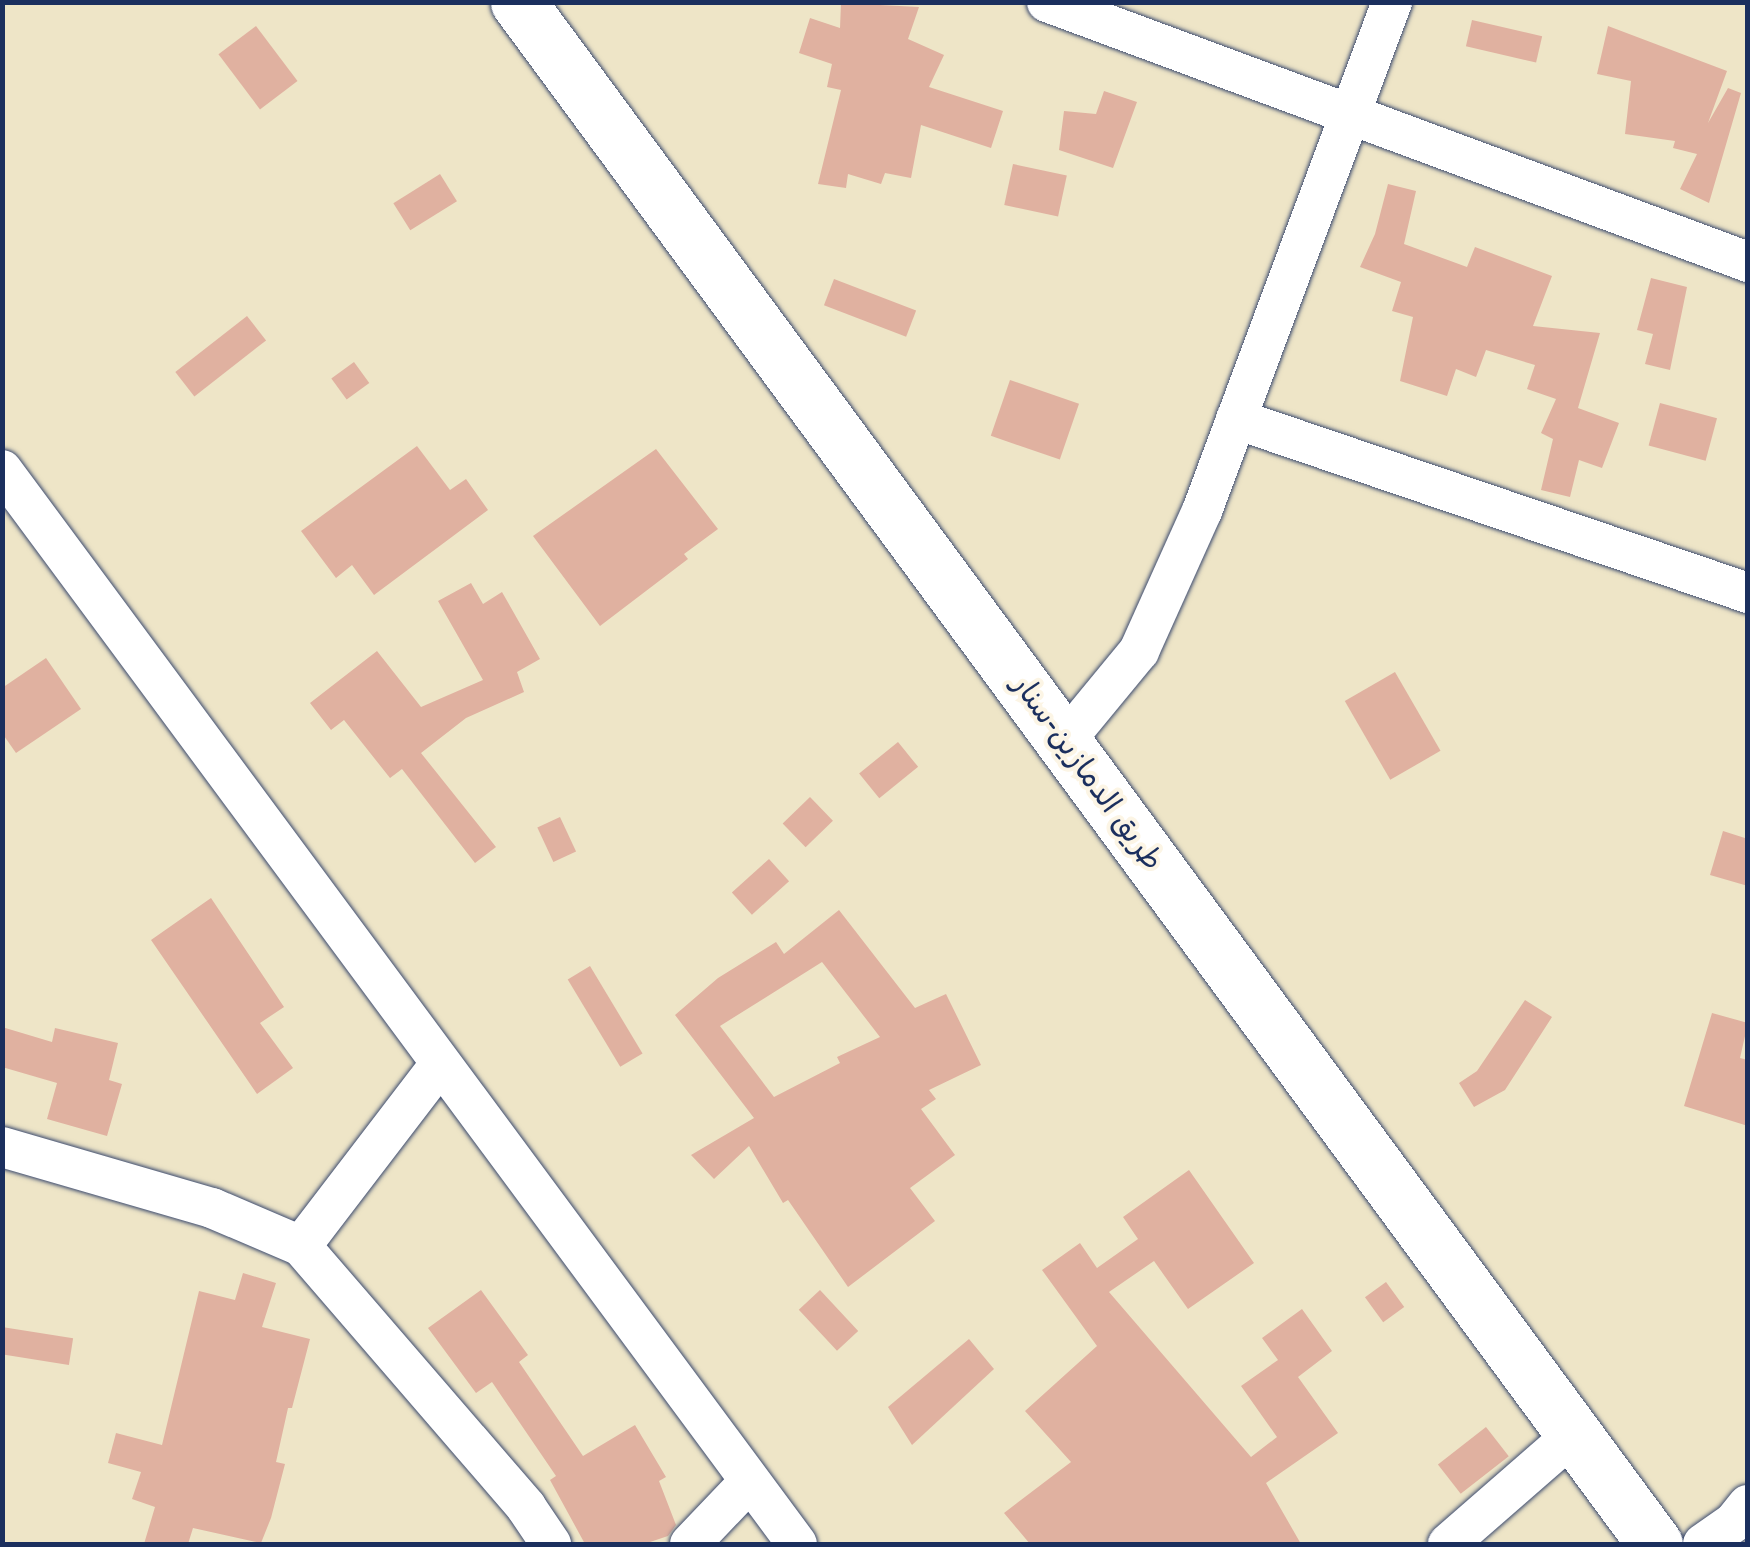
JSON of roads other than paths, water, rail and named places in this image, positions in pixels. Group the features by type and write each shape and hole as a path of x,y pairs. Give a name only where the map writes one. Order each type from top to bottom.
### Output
{"highway":[{"name":"طريق الدمازين-سنار","path":"518,2 1655,1544"}],"street":[{"path":"1047,2 1350,116 1744,249"},
{"path":"1064,742 1139,650 1202,511 1392,2"},
{"path":"1236,419 1748,594"},
{"path":"2,470 797,1544"},
{"path":"301,1246 440,1064"},
{"path":"2,1147 212,1208 301,1246 526,1507 550,1544"},
{"path":"1448,1544 1574,1434"},
{"path":"690,1544 749,1482"}]}
